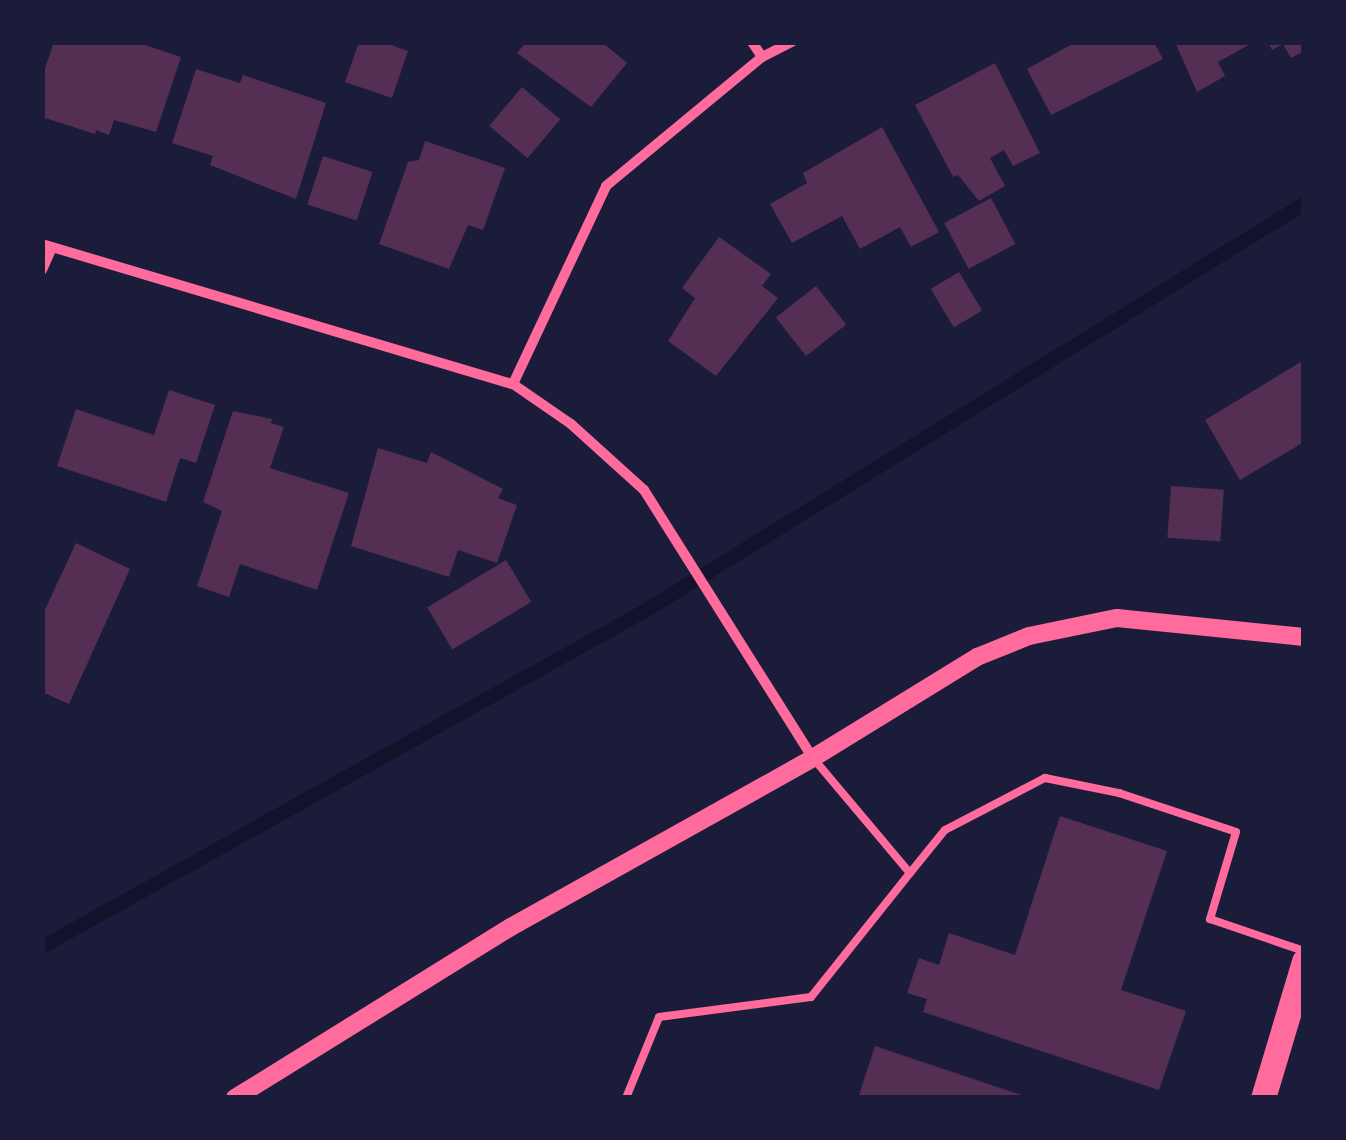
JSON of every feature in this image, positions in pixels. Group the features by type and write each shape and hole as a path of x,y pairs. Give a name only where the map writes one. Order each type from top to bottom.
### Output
{"main road":[{"path":"1263,1098 1304,960"}],"street":[{"path":"752,42 762,57"},
{"path":"513,384 606,186 762,57 792,42"},
{"path":"42,270 47,246 513,384 571,424 644,490 814,758"},
{"path":"235,1098 511,927 814,758 977,657 1029,636 1116,618 1304,637"}],"lane":[{"path":"814,758 910,872"},
{"path":"626,1098 660,1017 811,997 944,830 1045,778 1119,792 1236,832 1210,919 1304,951"}],"building":[{"path":"54,42 136,42 181,57 156,132 114,120 109,135 96,130 95,134 42,117 42,77"},
{"path":"359,42 383,42 408,51 392,98 345,82"},
{"path":"526,42 602,42 627,63 591,107 517,53"},
{"path":"1076,42 1154,42 1163,59 1051,115 1027,69"},
{"path":"1175,42 1254,42 1218,62 1225,76 1197,92"},
{"path":"1268,42 1304,42 1304,51 1291,58 1283,44 1272,50"},
{"path":"995,63 1040,153 1013,166 1004,150 990,158 1005,186 979,201 958,175 953,177 915,105"},
{"path":"196,69 240,83 243,75 326,103 296,199 210,165 213,156 172,143"},
{"path":"522,87 560,119 528,158 489,126"},
{"path":"882,127 939,232 911,247 900,227 860,249 842,216 792,243 770,204 807,183 803,173"},
{"path":"425,141 505,168 483,230 468,225 449,269 379,244 408,162 419,160"},
{"path":"323,156 372,172 357,221 307,205"},
{"path":"991,198 1015,244 969,269 944,223"},
{"path":"719,237 771,274 762,286 778,298 716,376 668,341 695,298 682,288"},
{"path":"959,272 982,311 954,328 931,289"},
{"path":"816,286 846,325 806,356 776,317"},
{"path":"1304,360 1304,442 1240,480 1205,420"},
{"path":"169,390 215,405 196,463 180,458 166,502 57,466 76,409 154,435"},
{"path":"233,411 272,419 271,423 284,427 270,468 349,493 317,590 240,564 229,597 197,586 222,511 203,502"},
{"path":"378,448 427,463 431,452 503,489 498,498 517,505 497,563 458,550 449,577 351,546"},
{"path":"1171,486 1224,490 1220,542 1167,538"},
{"path":"76,543 130,569 69,704 42,692 42,616"},
{"path":"506,560 531,602 452,649 427,607"},
{"path":"1060,816 1167,851 1121,990 1186,1011 1159,1090 923,1012 927,999 907,993 919,958 939,965 949,933 1015,955"},
{"path":"875,1046 1027,1097 1027,1098 858,1098"}],"waterway":[{"path":"42,947 650,608 1304,204"}]}
